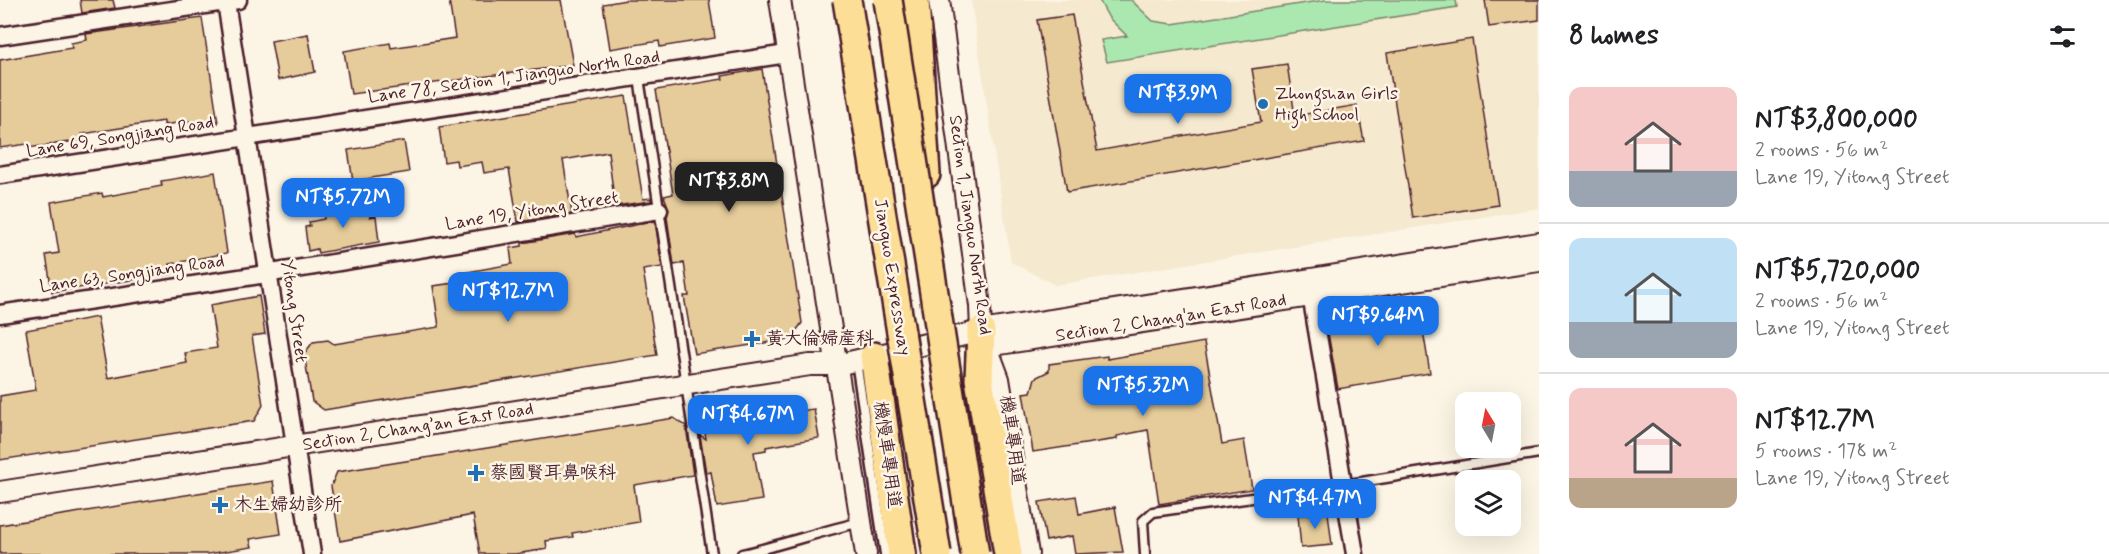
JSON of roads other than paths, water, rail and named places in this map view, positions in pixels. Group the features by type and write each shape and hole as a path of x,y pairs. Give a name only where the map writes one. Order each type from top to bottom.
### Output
{"highway":[{"name":"Jianguo Expressway","path":"847,0 937,554"},
{"path":"888,0 975,554"},
{"path":"915,0 933,286"},
{"path":"983,343 979,379 1010,554"},
{"path":"856,361 902,554"}],"street":[{"path":"780,0 787,54 856,361 862,522 866,554"},
{"name":"Section 1, Jianguo North Road","path":"939,0 983,343 999,379 1028,554"},
{"name":"Yitong Street","path":"0,36 142,7 232,1 247,137 312,554"},
{"name":"Lane 78, Section 1, Jianguo North Road","path":"247,137 787,54"},
{"name":"Lane 69, Songjiang Road","path":"0,175 247,137"},
{"name":"Lane 19, Yitong Street","path":"270,273 659,210"},
{"name":"Section 2, Chang'an East Road","path":"856,361 983,343 1310,288 1539,243"},
{"name":"Section 2, Chang'an East Road","path":"1310,288 1539,261"},
{"name":"Lane 63, Songjiang Road","path":"0,314 270,273"},
{"path":"1310,288 1355,554"},
{"name":"Section 2, Chang’an East Road","path":"0,492 810,365 856,361"}],"lane":[{"path":"639,78 712,554"},
{"name":"機車專用道","path":"983,343 1010,554"},
{"name":"機慢車專用道","path":"856,361 885,554"},
{"path":"1145,554 1143,521 1153,512 1343,485 1539,453"},
{"path":"742,554 787,544 833,528 862,522"}],"place":[{"name":"Zhongshan Girls High School","path":"1263,104"},
{"name":"黃大倫婦產科","path":"752,339"},
{"name":"蔡國賢耳鼻喉科","path":"476,473"},
{"name":"木生婦幼診所","path":"220,505"}]}
